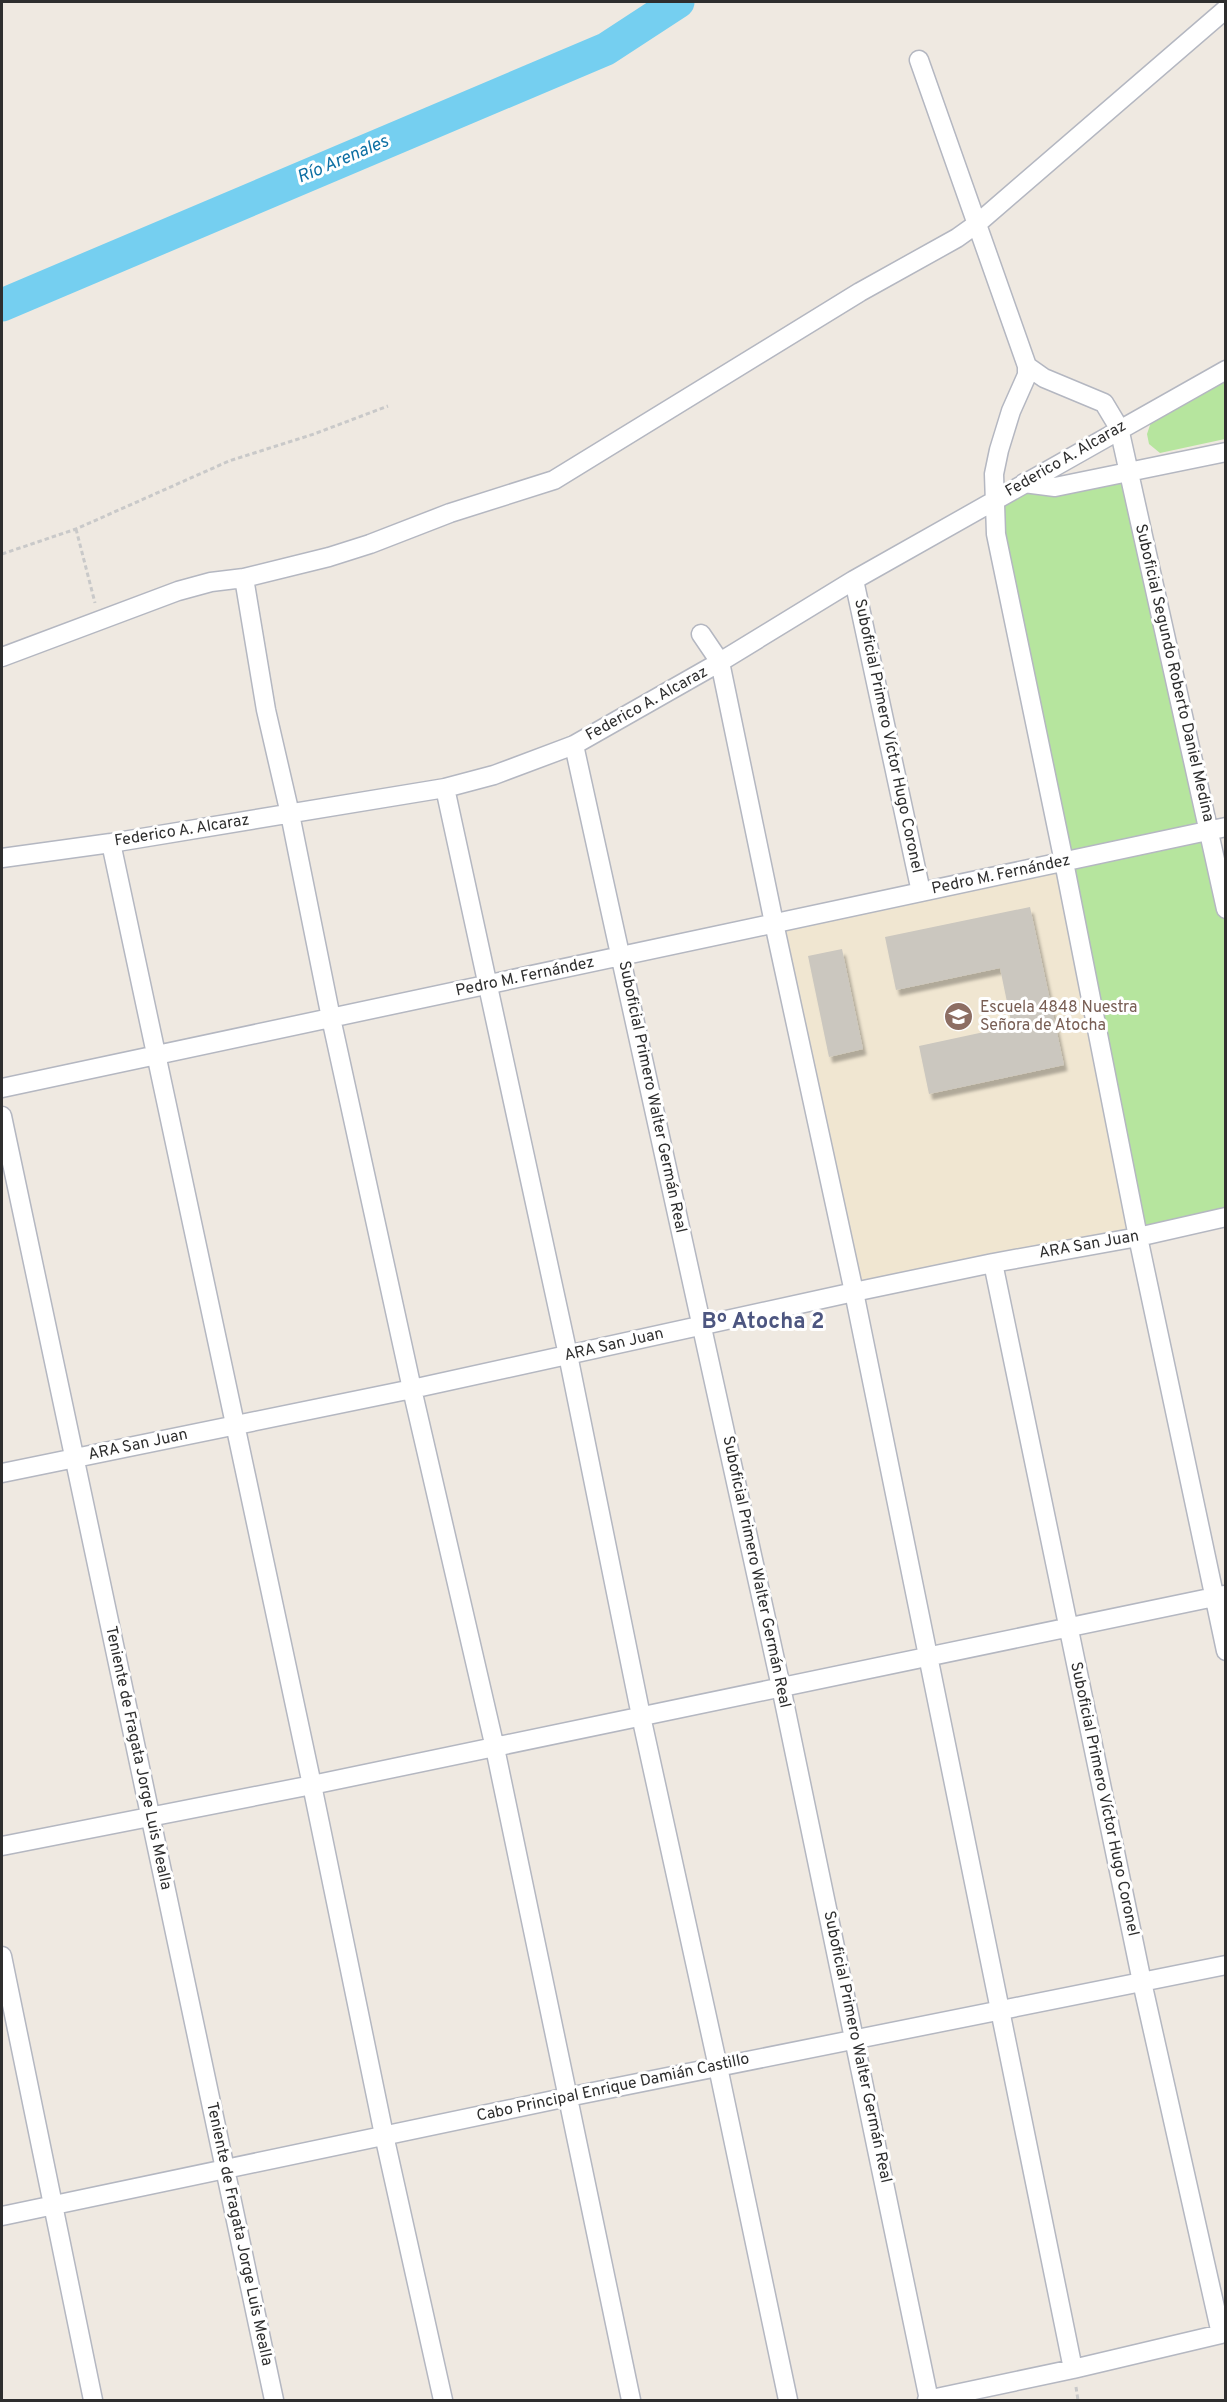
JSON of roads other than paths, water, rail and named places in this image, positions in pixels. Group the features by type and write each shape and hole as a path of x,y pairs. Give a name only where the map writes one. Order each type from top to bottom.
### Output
{"street":[{"path":"2,657 178,591 211,582 244,578 360,547 450,513 554,480 860,292 978,223 1226,9"},
{"path":"919,60 1027,366 1027,375 1011,411 994,474 996,534 1138,1237 1220,1596 1226,1651"},
{"name":"Suboficial Segundo Roberto Daniel Medina","path":"1027,366 1044,378 1104,403 1119,428 1217,829 1226,909"},
{"name":"Federico A. Alcaraz","path":"2,858 111,843 445,788 494,775 574,745 720,662 854,579 1119,428 1226,370"},
{"path":"1024,483 1055,487 1226,452"},
{"path":"244,578 266,710 290,814 331,1018 412,1389 495,1748 632,2400"},
{"name":"Suboficial Primero Víctor Hugo Coronel","path":"854,579 921,892"},
{"path":"701,634 720,662 854,1292 1073,2369"},
{"name":"Suboficial Primero Walter Germán Real","path":"574,745 781,1687 856,2039 928,2400"},
{"path":"445,788 568,1355 641,1716 788,2400"},
{"name":"Pedro M. Fernández","path":"2,1088 1217,829"},
{"path":"111,843 312,1785 384,2135 443,2400"},
{"name":"Teniente de Fragata Jorge Luis Mealla","path":"2,1116 274,2400"},
{"name":"ARA San Juan","path":"2,1473 412,1389 854,1292 993,1263 1138,1237 1226,1217"},
{"name":"Suboficial Primero Víctor Hugo Coronel","path":"993,1263 1142,1982 1223,2332"},
{"path":"2,1846 495,1748 1220,1596"},
{"path":"2,1956 51,2205 93,2400"},
{"name":"Cabo Principal Enrique Damián Castillo","path":"2,2216 568,2097 1226,1965"},
{"path":"928,2400 1073,2369 1223,2332"}],"waterway":[{"name":"Río Arenales","path":"2,305 606,49 678,2"}],"place":[{"name":"Escuela 4848 Nuestra Señora de Atocha","path":"959,1017"}],"district":[{"name":"Bº Atocha 2","path":"763,1322"}]}
